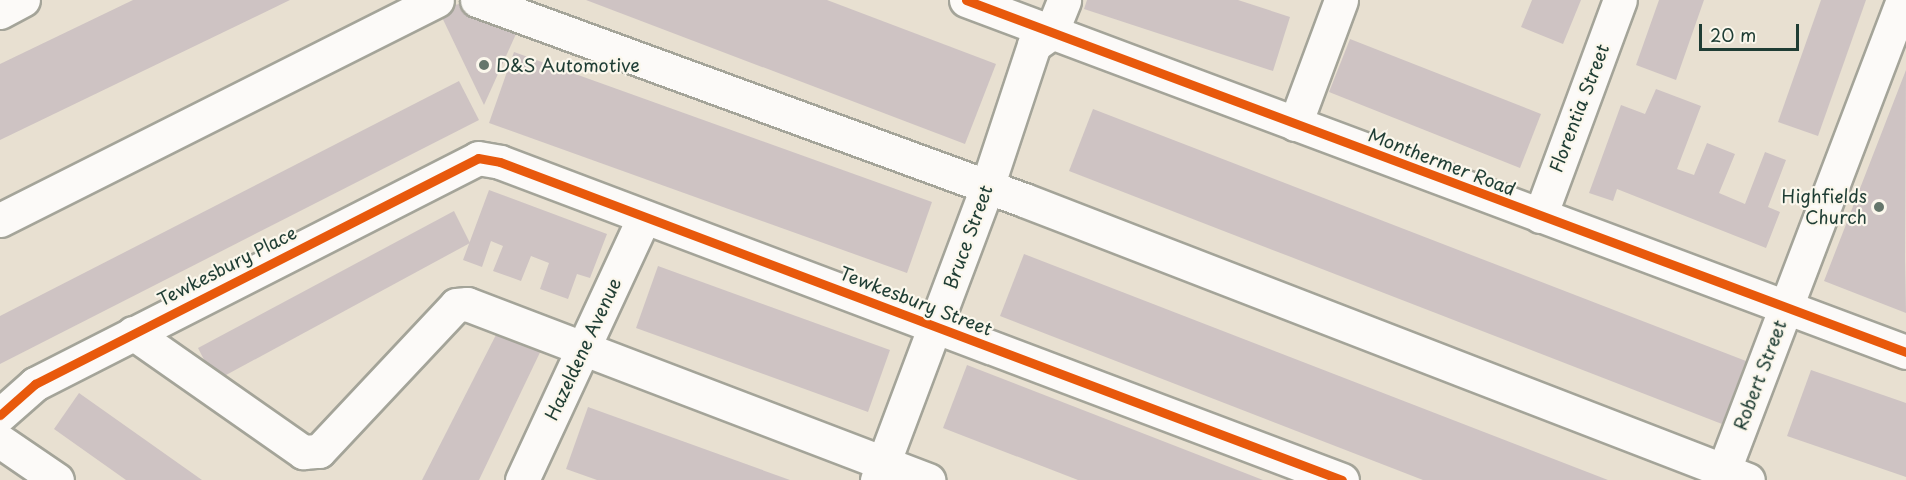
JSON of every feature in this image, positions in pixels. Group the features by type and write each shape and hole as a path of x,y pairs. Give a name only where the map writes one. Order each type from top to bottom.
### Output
{"street":[{"path":"0,12 23,0"},
{"path":"0,220 437,0"},
{"path":"477,0 987,188 1730,477"},
{"name":"Monthermer Road","path":"966,0 1906,352"},
{"name":"Bruce Street","path":"880,472 987,188 1034,45 1051,33 1064,0"},
{"path":"1295,124 1341,0"},
{"name":"Florentia Street","path":"1540,216 1620,0"},
{"name":"Robert Street","path":"1730,477 1786,308 1903,0"},
{"name":"Tewkesbury Street","path":"478,158 501,162 1342,480"},
{"name":"Tewkesbury Place","path":"0,415 34,384 478,158"},
{"name":"Hazeldene Avenue","path":"522,480 644,217"},
{"path":"133,333 303,452 319,451 456,305 467,304 584,348 880,472 928,480"},
{"path":"0,441 57,480"}],"building":[{"path":"133,0 290,0 0,140 0,64"},
{"path":"586,0 827,0 996,64 965,144"},
{"path":"1087,0 1238,0 1290,17 1273,71 1084,9"},
{"path":"1532,0 1581,0 1563,44 1521,27"},
{"path":"1659,0 1704,0 1676,80 1636,65"},
{"path":"1821,0 1866,0 1818,136 1778,122"},
{"name":"D&S Automotive","path":"459,4 520,25 484,105 438,9"},
{"path":"1350,39 1541,114 1520,168 1329,92"},
{"path":"514,52 932,202 907,273 489,123"},
{"name":"Highfields Church","path":"1906,70 1905,260 1906,313 1824,281"},
{"path":"459,81 479,120 0,364 0,316"},
{"path":"1656,89 1701,106 1677,169 1694,175 1707,143 1735,154 1719,193 1745,204 1765,152 1786,160 1768,207 1780,212 1766,248 1617,189 1613,201 1589,193 1621,105 1645,114"},
{"path":"1093,109 1746,361 1722,424 1069,171"},
{"path":"489,190 607,234 590,278 577,274 568,299 540,289 549,263 531,256 521,281 493,271 503,246 491,241 482,267 463,260"},
{"path":"454,211 470,243 215,381 198,348"},
{"path":"1024,254 1608,480 1423,480 1000,316"},
{"path":"658,266 890,350 868,412 636,328"},
{"path":"500,327 545,342 479,480 422,480"},
{"path":"967,365 1263,480 1078,480 943,428"},
{"path":"1811,370 1906,403 1906,477 1787,436"},
{"path":"79,393 202,480 126,480 54,429"},
{"path":"588,407 790,480 597,480 566,469"}],"cycle path":[{"path":"966,0 1906,352"},
{"path":"0,415 35,384 478,158 500,162 1342,480"}],"place":[{"name":"D&S Automotive","path":"484,65"},
{"name":"Highfields Church","path":"1879,207"}]}
